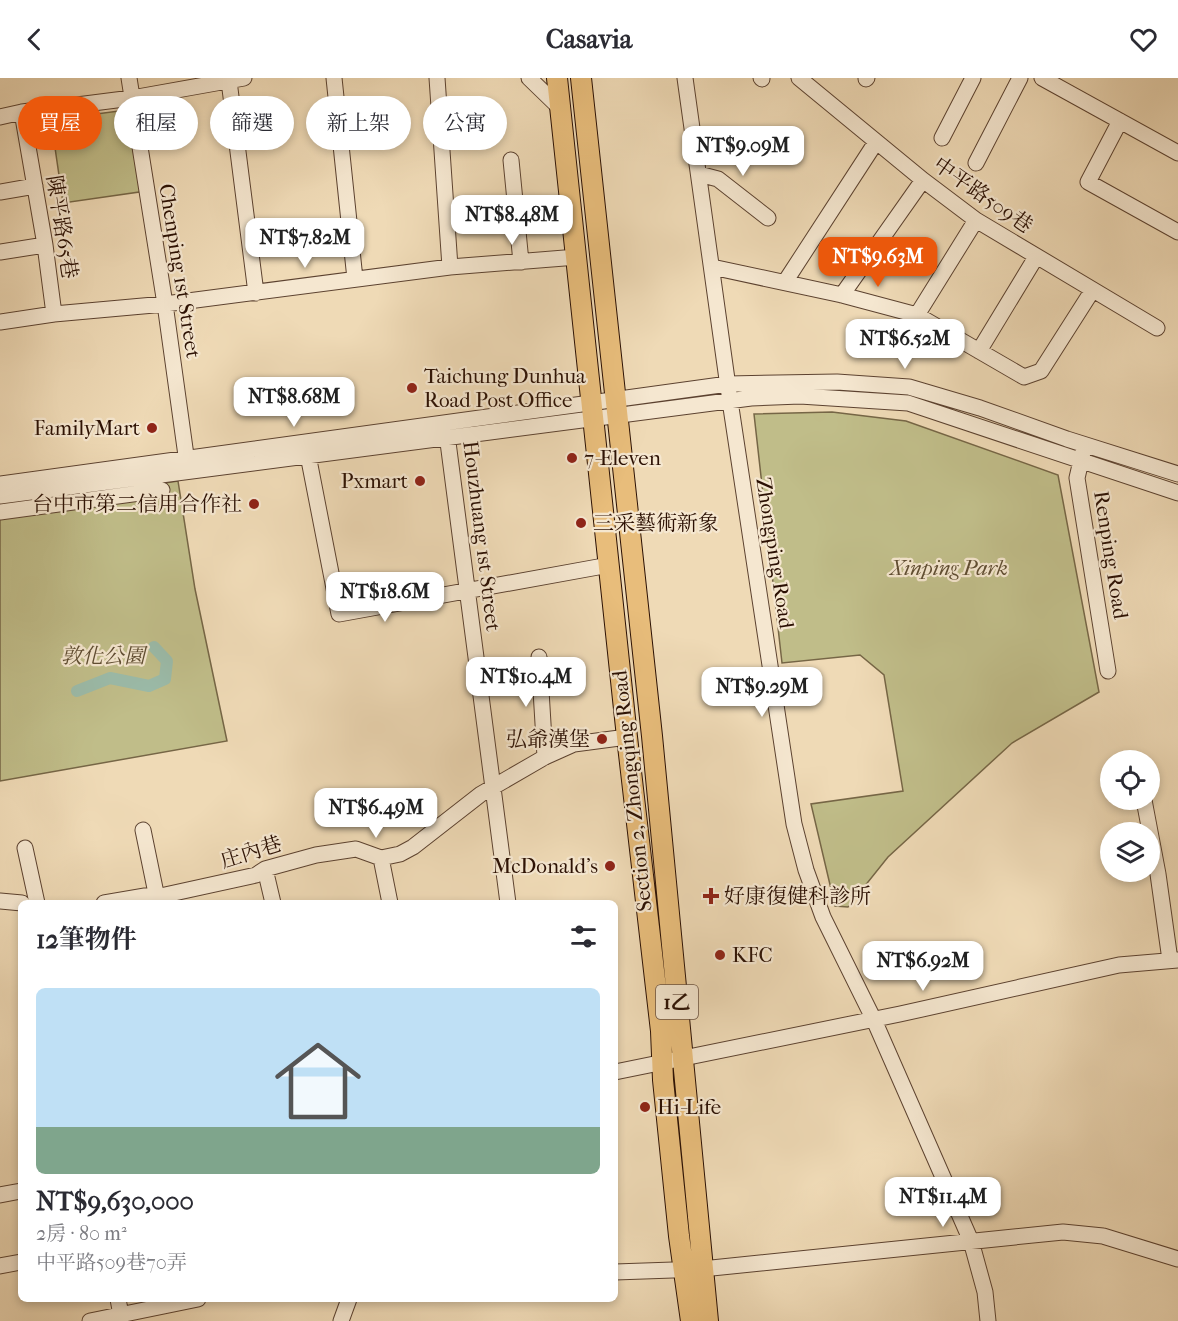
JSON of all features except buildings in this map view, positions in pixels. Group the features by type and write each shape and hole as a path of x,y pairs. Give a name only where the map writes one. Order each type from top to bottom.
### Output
{"main road":[{"name":"Section 2, Zhongqing Road","path":"557,78 627,737 658,997 662,1062 692,1269 708,1321"},
{"name":"Section 2, Zhongqing Road","path":"580,78 652,736 682,1059 692,1269 690,1321"}],"street":[{"name":"Chenping 1st Street","path":"129,78 132,96"},
{"path":"333,78 355,279"},
{"path":"437,78 450,267"},
{"path":"529,78 561,109"},
{"name":"Zhongping Road","path":"685,78 730,401 795,824 806,870 822,917 874,1020 971,1241 985,1292 988,1321"},
{"name":"中平路509巷","path":"799,78 923,180 976,220 1156,328"},
{"path":"942,138 973,78"},
{"path":"976,163 1020,78"},
{"path":"1042,78 1059,82 1120,121 1178,153"},
{"path":"143,96 236,79 256,293"},
{"path":"0,117 18,112"},
{"path":"1120,121 1088,182 1178,232"},
{"path":"785,282 876,142"},
{"name":"陳平路65巷","path":"29,150 54,314"},
{"name":"Chenping 1st Street","path":"140,150 165,304 187,465"},
{"path":"511,160 520,262"},
{"path":"699,174 718,179 768,218"},
{"path":"842,295 923,180"},
{"path":"0,192 35,186"},
{"path":"917,315 976,220"},
{"path":"0,252 45,245"},
{"path":"0,322 54,314 256,293 450,267 577,257"},
{"path":"979,351 1036,257"},
{"path":"712,267 842,295 917,315 1024,377 1041,371 1092,291"},
{"path":"0,496 187,465 593,411 728,384 837,382 909,387 980,408 1178,493"},
{"path":"617,407 800,396 908,403 1083,453 1178,474"},
{"path":"0,484 308,455 447,430"},
{"name":"Houzhuang 1st Street","path":"447,430 508,900"},
{"name":"Renping Road","path":"1083,453 1077,478 1108,671"},
{"path":"308,455 339,614 609,565"},
{"path":"0,512 162,490"},
{"path":"539,657 545,758"},
{"path":"389,900 381,858 390,857 413,847 493,787 545,758 574,744 627,737"},
{"path":"618,1071 874,1020 1119,965 1174,960 1146,810"},
{"path":"143,830 158,899"},
{"path":"25,848 36,900"},
{"name":"庄內巷","path":"158,899 256,875 265,869 316,855 356,849 381,858"},
{"path":"265,869 272,900"},
{"path":"0,901 18,903"},
{"path":"0,1195 18,1192"},
{"path":"618,1272 692,1269 1063,1232 1103,1236 1178,1259"},
{"path":"0,1266 18,1263"},
{"path":"119,1302 121,1315"},
{"path":"90,1321 184,1302"},
{"path":"341,1321 348,1302"}],"green space":[{"path":"114,112 114,150 140,150 146,191 63,203 55,150 102,150 102,113"},
{"name":"Xinping Park","path":"832,412 906,421 1058,475 1099,692 1012,743 888,857 848,907 835,906 811,804 903,791 884,675 860,655 782,663 754,414"},
{"name":"敦化公園","path":"178,481 195,589 227,741 0,781 0,508"}],"waterway":[{"path":"77,691 110,678 149,686 165,679 167,661 154,647"}],"place":[{"name":"Taichung Dunhua Road Post Office","path":"412,388"},
{"name":"FamilyMart","path":"152,428"},
{"name":"7-Eleven","path":"572,458"},
{"name":"Pxmart","path":"420,481"},
{"name":"台中市第二信用合作社","path":"254,504"},
{"name":"三采藝術新象","path":"581,523"},
{"name":"弘爺漢堡","path":"602,739"},
{"name":"McDonald's","path":"610,866"},
{"name":"好康復健科診所","path":"711,896"},
{"name":"KFC","path":"720,955"},
{"name":"Hi-Life","path":"645,1107"}]}
